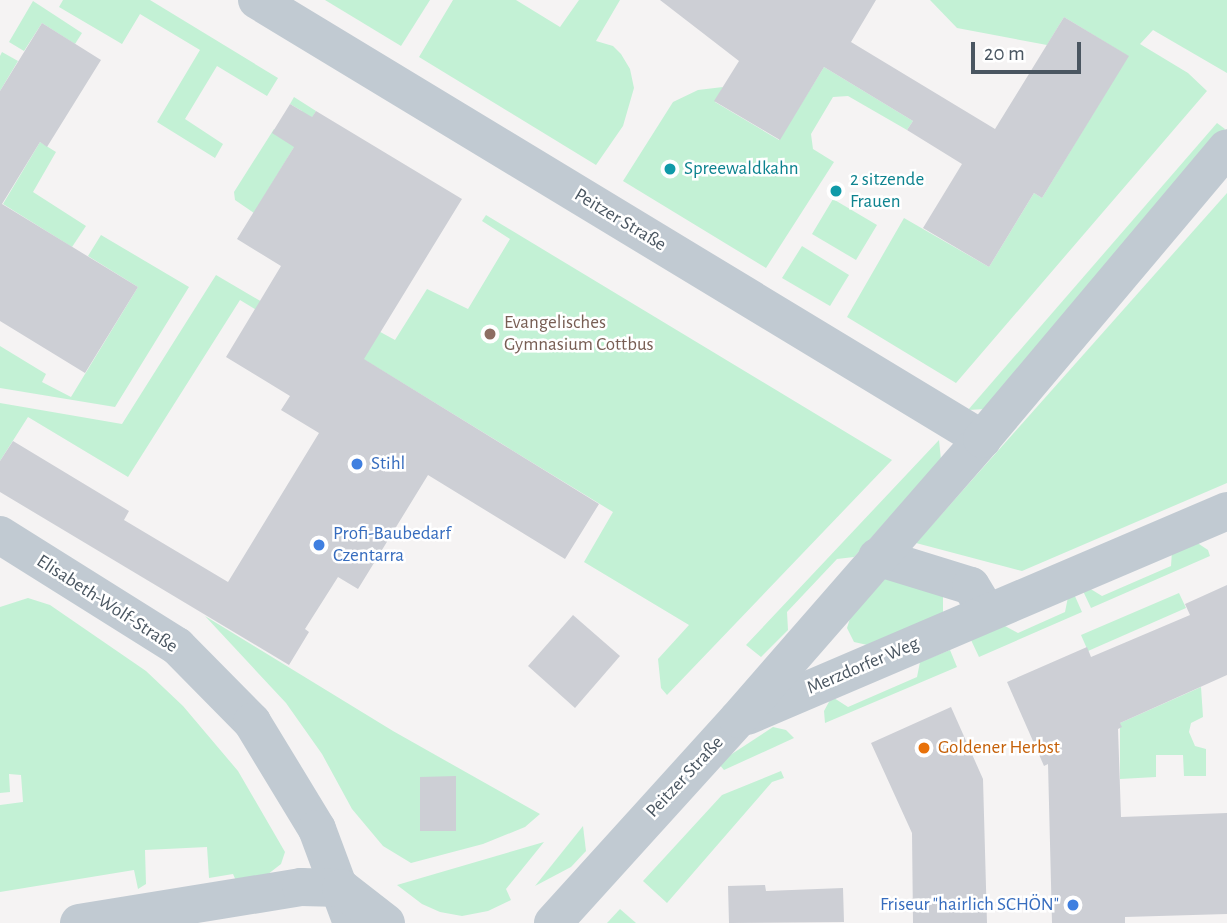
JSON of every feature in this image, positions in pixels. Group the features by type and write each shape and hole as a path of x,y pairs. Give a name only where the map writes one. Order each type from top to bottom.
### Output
{"street":[{"name":"Peitzer Straße","path":"257,0 982,439"},
{"name":"Peitzer Straße","path":"552,923 738,719 982,439 1227,148"},
{"name":"Merzdorfer Weg","path":"738,719 1227,511"},
{"name":"Elisabeth-Wolf-Straße","path":"1,537 177,646 252,722 317,829 347,905 386,923"},
{"path":"877,557 971,586 987,613"},
{"path":"79,923 301,887 347,905"}],"green space":[{"path":"63,0 150,0 278,78 267,96 217,66 185,119 223,144 215,158 157,122 200,50 140,14 122,44 59,7"},
{"path":"325,0 430,0 401,46"},
{"path":"453,0 516,0 560,27 579,0 620,0 596,41 613,46 621,54 630,69 634,88 623,126 596,165 419,57"},
{"path":"930,0 1227,0 1227,73 1153,30 1140,44 1188,73 1207,91 956,383 847,317 904,218 989,267 1034,193 1042,198 1128,56 1064,17 1047,45 957,28"},
{"path":"33,1 82,33 75,44 42,23 24,51 9,42"},
{"path":"2,52 18,61 0,91 0,56"},
{"path":"824,67 913,121 907,130 848,96 833,97 811,134 813,149 834,162 766,268 623,181 673,102 698,90 723,87 715,102 779,140"},
{"path":"294,97 316,111 254,213 235,200 234,192 274,129 286,137 302,111 290,104"},
{"path":"1217,123 1225,129 985,409 968,410"},
{"path":"40,142 56,152 33,192 86,226 72,247 3,204"},
{"path":"1227,193 1227,483 1022,571 916,543"},
{"path":"833,199 877,225 856,260 812,234"},
{"path":"486,215 892,460 667,695 661,688 658,659 689,625 584,562 613,512 365,360 358,371 240,300 128,477 28,417 0,461 0,403 122,424 216,275 310,330 327,303 395,340 427,289 468,309 510,239 482,221"},
{"path":"101,235 189,287 115,407 0,388 0,346 46,374 42,382 71,397 138,287 88,256"},
{"path":"802,246 849,275 830,306 782,278"},
{"path":"939,440 941,460 854,557 837,559 787,612 788,630 761,657 746,645"},
{"path":"1196,542 1208,550 1210,556 1091,608 1083,591 1089,588 1102,596 1171,566 1172,551"},
{"path":"889,575 943,592 943,614 872,646 854,642 847,628 851,615"},
{"path":"1179,593 1186,608 1088,651 1081,635"},
{"path":"1074,594 1082,612 979,657 971,640 1003,625 1018,633 1065,612 1068,597"},
{"path":"28,598 50,605 146,671 183,706 238,771 285,852 281,864 263,878 237,883 233,874 209,878 207,847 145,850 146,884 138,889 134,870 0,892 0,805 23,802 21,775 9,774 10,792 0,793 0,607"},
{"path":"205,616 393,731 540,814 525,827 483,844 411,863 383,846 352,809 322,754 286,703"},
{"path":"950,650 957,667 825,723 824,711 830,700 834,698 848,707 917,677 920,662"},
{"path":"1201,687 1203,717 1191,723 1189,732 1195,746 1206,749 1206,776 1184,776 1183,755 1156,755 1156,777 1120,779 1120,723"},
{"path":"773,727 786,730 794,738 724,770 718,763"},
{"path":"781,771 784,778 772,782 667,903 643,881 722,795"},
{"path":"583,826 586,851 571,867 535,886"},
{"path":"544,842 506,889 511,900 488,911 462,916 440,912 422,904 397,885"},
{"path":"620,909 636,923 607,923"}],"building":[{"path":"660,0 876,0 851,42 995,129 1064,17 1129,56 1042,198 1034,193 989,267 923,228 962,164 907,130 913,121 824,67 780,140 714,101 739,61"},
{"path":"42,23 101,60 47,147 40,142 2,204 138,287 85,373 0,321 0,91"},
{"path":"290,104 312,117 316,111 462,199 364,359 599,504 565,559 428,475 358,589 338,577 305,629 309,632 289,665 0,492 0,461 13,441 129,511 124,520 228,582 319,433 281,410 290,396 226,357 281,266 237,239 294,147 272,133"},
{"path":"1227,585 1227,675 1120,723 1122,727 1118,729 1121,817 1227,813 1227,914 1125,917 1125,923 1052,923 1048,764 1044,766 1007,682 1087,647 1091,657 1190,615 1185,604"},
{"path":"573,615 620,656 575,708 528,666"},
{"path":"951,707 983,779 987,923 913,923 912,833 871,743"},
{"path":"456,776 456,831 420,831 420,777"},
{"path":"765,885 766,891 843,888 844,922 729,923 728,886"}],"place":[{"name":"Spreewaldkahn","path":"670,169"},
{"name":"2 sitzende Frauen","path":"836,191"},
{"name":"Evangelisches Gymnasium Cottbus","path":"490,334"},
{"name":"Stihl","path":"357,464"},
{"name":"Profi-Baubedarf Czentarra","path":"319,545"},
{"name":"Goldener Herbst","path":"924,748"},
{"name":"Friseur \"hairlich SCHÖN\"","path":"1073,905"}]}
